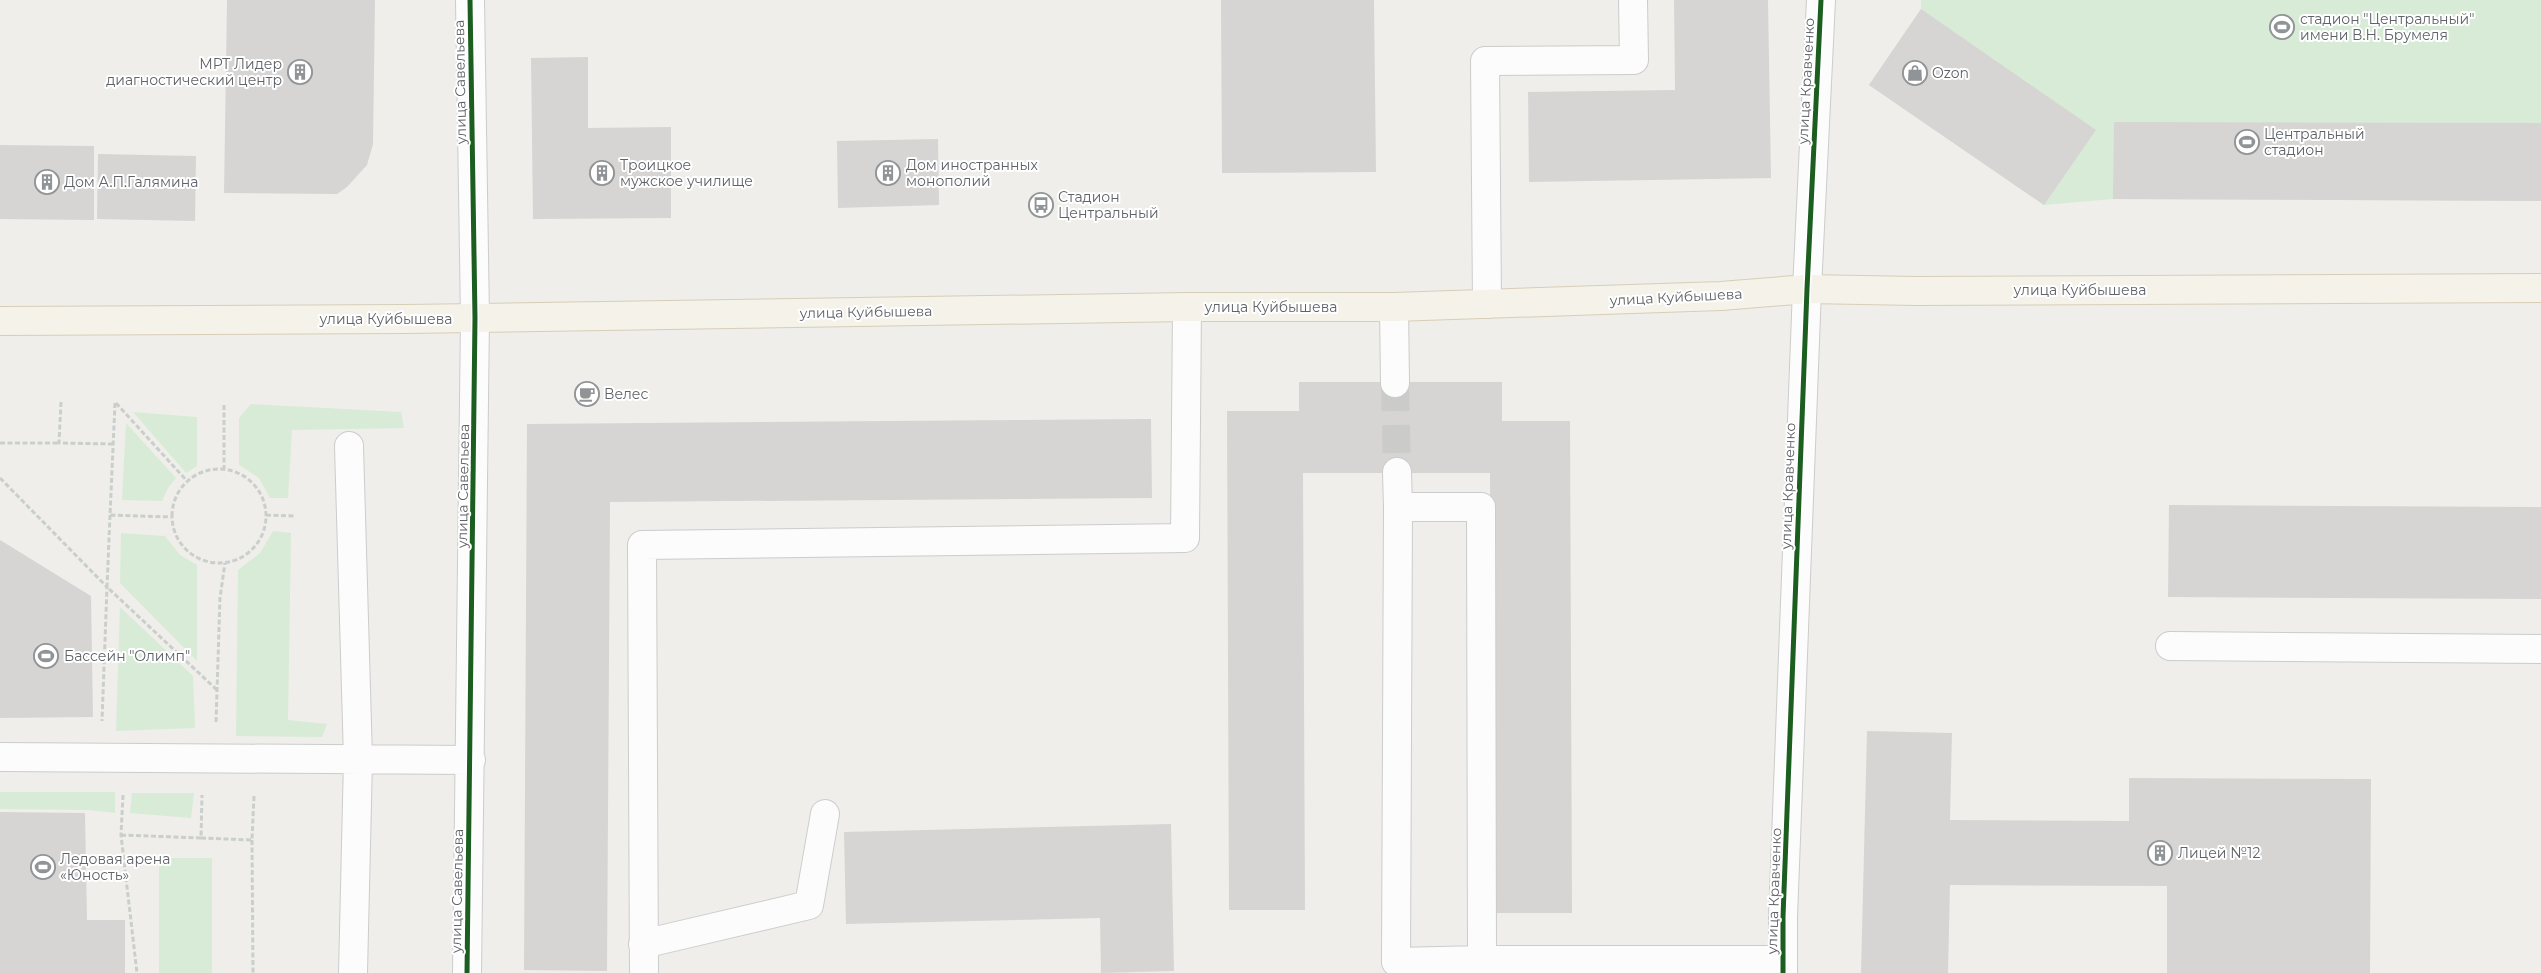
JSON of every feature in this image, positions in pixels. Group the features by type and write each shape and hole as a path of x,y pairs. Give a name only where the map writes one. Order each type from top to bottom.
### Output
{"main road":[{"name":"улица Куйбышева","path":"0,321 475,318 1187,307 1394,307 1721,296 1807,289 1927,291 2541,288"}],"street":[{"name":"улица Савельева","path":"467,973 475,318 470,0"},
{"path":"1487,304 1484,61 1634,60 1633,0"},
{"name":"улица Кравченко","path":"1783,967 1807,289 1821,0"},
{"path":"644,973 642,545 1185,538 1187,307"},
{"path":"1394,307 1396,383"},
{"path":"349,446 358,759 353,973"},
{"path":"1397,472 1396,962 1482,960 1783,967"},
{"path":"1398,507 1480,507 1482,960"},
{"path":"2170,646 2541,649"},
{"path":"0,758 471,760"},
{"path":"643,944 809,905 825,814"}],"path":[{"path":"60,402 60,443"},
{"path":"102,726 115,403 187,481"},
{"path":"224,405 224,469"},
{"path":"0,443 113,444"},
{"path":"224,469 233,470 248,478 259,490 265,505 266,515 262,537 252,550 240,559 225,563 210,563 196,558 184,548 176,536 172,518 172,506 177,492 187,481 200,472 224,469"},
{"path":"0,478 107,587 217,690"},
{"path":"110,515 172,518"},
{"path":"266,515 295,516"},
{"path":"216,728 220,598 225,563"},
{"path":"123,788 121,835 137,973"},
{"path":"201,838 202,792"},
{"path":"253,973 252,840 254,796"},
{"path":"121,835 252,840"}],"green space":[{"name":"Центральный стадион","path":"1921,0 2541,0 2541,201 2113,199 2044,205 1869,85 1921,9"},
{"path":"251,404 401,412 404,428 292,430 288,498 270,498 259,478 239,465 239,418"},
{"path":"133,412 197,417 197,466 186,473"},
{"path":"126,423 176,478 168,488 162,501 122,500"},
{"path":"273,531 291,533 288,720 327,724 322,737 236,736 238,570 260,553"},
{"path":"121,533 165,536 180,555 197,565 197,661 120,583"},
{"path":"120,607 193,676 195,728 116,731"},
{"path":"0,792 115,792 115,813 88,810 0,809"},
{"path":"132,793 194,793 191,818 130,813"},
{"path":"159,858 212,858 212,973 159,973"}],"building":[{"name":"МРТ Лидер диагностический центр","path":"227,0 375,0 373,144 367,165 347,187 337,194 224,193"},
{"path":"1221,0 1374,0 1376,172 1222,173"},
{"path":"1674,0 1768,0 1771,178 1529,182 1528,92 1675,90"},
{"path":"1921,9 2096,130 2044,205 1869,85"},
{"name":"Троицкое мужское училище","path":"588,57 588,128 671,127 671,218 533,219 531,58"},
{"path":"2114,122 2541,123 2541,201 2113,199"},
{"name":"Дом иностранных монополий","path":"938,139 939,205 838,208 837,141"},
{"name":"Дом А.П.Галямина","path":"0,145 94,146 94,220 0,219"},
{"path":"98,154 196,156 195,221 97,219"},
{"path":"1299,382 1502,382 1502,421 1570,421 1572,913 1491,913 1490,473 1303,473 1305,910 1229,910 1227,411 1299,411"},
{"path":"1151,419 1152,498 610,502 607,971 524,970 527,424"},
{"path":"2169,505 2541,507 2541,599 2168,597"},
{"name":"Бассейн \"Олимп\"","path":"0,540 91,596 93,717 0,718"},
{"name":"Лицей №12","path":"1867,731 1952,733 1950,820 2129,821 2129,778 2371,779 2370,973 2167,973 2167,886 1950,885 1948,973 1861,973"},
{"name":"Ледовая арена «Юность»","path":"0,812 85,813 87,920 125,920 125,973 0,973"},
{"path":"1171,824 1174,971 1101,973 1100,918 846,924 844,832"}],"tunnel":[{"path":"1395,383 1397,472"}],"cycle path":[{"path":"467,973 475,318 470,0"},
{"path":"1783,973 1783,917 1807,289 1821,0"}],"place":[{"name":"стадион \"Центральный\" имени В.Н. Брумеля","path":"2282,27"},
{"name":"МРТ Лидер диагностический центр","path":"300,72"},
{"name":"Ozon","path":"1915,73"},
{"name":"Центральный стадион","path":"2247,142"},
{"name":"Троицкое мужское училище","path":"602,173"},
{"name":"Дом иностранных монополий","path":"888,173"},
{"name":"Дом А.П.Галямина","path":"47,182"},
{"name":"Стадион Центральный","path":"1041,205"},
{"name":"Велес","path":"587,394"},
{"name":"Бассейн \"Олимп\"","path":"46,656"},
{"name":"Лицей №12","path":"2160,853"},
{"name":"Ледовая арена «Юность»","path":"43,867"}]}
